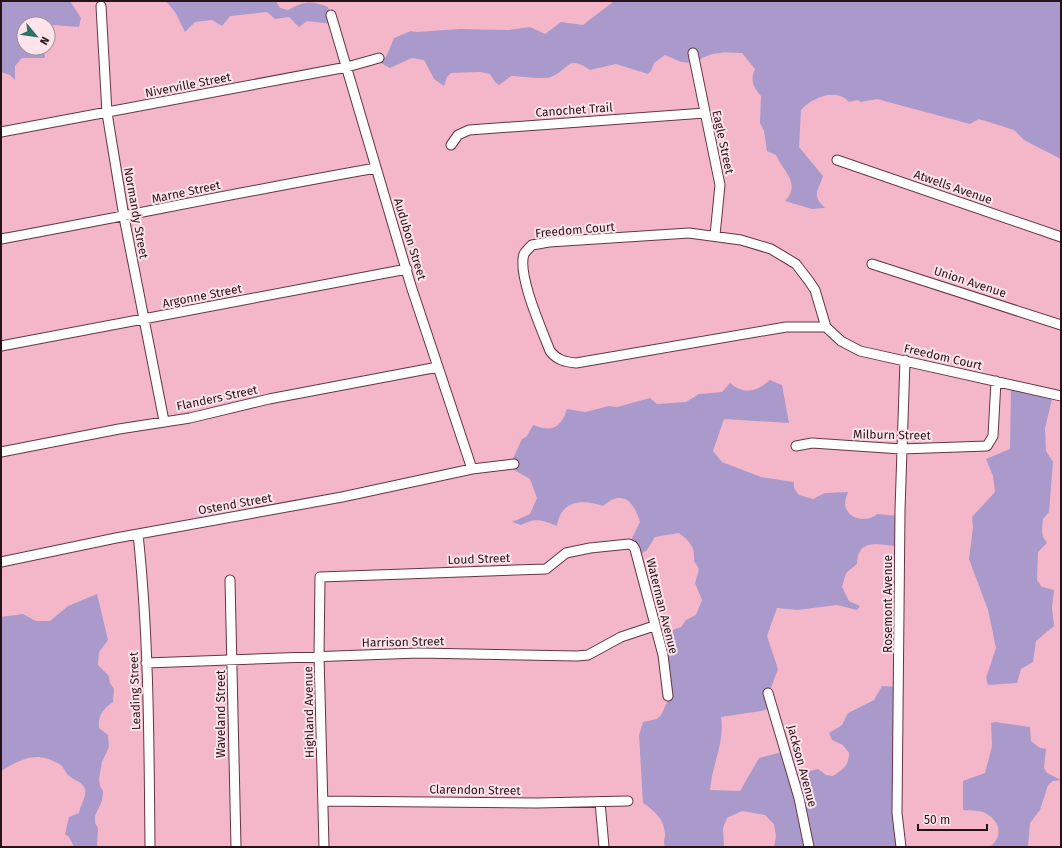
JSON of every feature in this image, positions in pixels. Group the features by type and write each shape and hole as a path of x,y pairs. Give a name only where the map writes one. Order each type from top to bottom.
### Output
{"street":[{"name":"Normandy Street","path":"101,6 107,113 124,216 164,421"},
{"name":"Audubon Street","path":"331,15 407,270 472,469"},
{"name":"Eagle Street","path":"693,53 720,185 715,236"},
{"name":"Niverville Street","path":"1,132 347,67 379,58"},
{"name":"Canochet Trail","path":"451,145 458,135 469,130 705,113"},
{"name":"Atwells Avenue","path":"837,160 1061,238"},
{"name":"Marne Street","path":"1,239 263,188 376,168"},
{"name":"Freedom Court","path":"826,328 786,327 576,363 565,362 554,356 550,351 525,282 523,264 524,255 532,244 673,233 715,236 741,240 771,249 796,264 814,290 826,328 841,341 860,351 1061,396"},
{"name":"Union Avenue","path":"872,264 1061,325"},
{"name":"Argonne Street","path":"1,346 407,270"},
{"name":"Rosemont Avenue","path":"901,847 897,813 901,449 905,360"},
{"name":"Flanders Street","path":"1,452 164,421 190,418 269,400 438,367"},
{"name":"Milburn Street","path":"796,446 812,443 901,449 988,446 993,436 996,381"},
{"name":"Ostend Street","path":"1,562 138,534 342,497 472,469 514,464"},
{"name":"Leading Street","path":"138,534 143,580 150,847"},
{"name":"Loud Street","path":"320,577 546,568 566,553 622,544 634,546"},
{"name":"Waterman Avenue","path":"634,546 654,626 663,655 668,696"},
{"name":"Highland Avenue","path":"320,577 319,656 324,847"},
{"name":"Waveland Street","path":"230,580 233,659 236,847"},
{"name":"Harrison Street","path":"146,663 418,653 576,656 588,654 621,637 654,626"},
{"name":"Jackson Avenue","path":"768,693 800,798 809,847"},
{"name":"Clarendon Street","path":"323,801 628,801"},
{"path":"600,802 604,847"}],"shaded area":[{"path":"1,1 70,1 81,18 79,27 56,25 56,16 16,16 16,56 45,56 45,58 22,58 15,66 15,80 10,75 1,72"},
{"path":"166,1 276,1 280,8 288,10 303,3 312,2 328,7 333,24 307,21 299,27 289,17 275,19 267,12 230,16 222,26 212,20 195,22 185,32 175,12"},
{"path":"614,1 1061,1 1061,159 1024,140 1014,130 979,119 970,124 877,99 861,102 857,100 849,102 838,95 824,96 817,98 801,110 799,147 823,176 817,196 825,208 812,209 785,201 790,195 792,189 791,183 776,155 767,151 764,131 760,123 761,96 753,83 753,73 755,69 742,53 712,54 695,63 681,62 665,55 654,63 648,74 616,64 590,70 582,65 573,63 569,64 557,74 548,78 511,76 499,85 490,74 480,72 451,73 447,77 444,86 434,79 424,60 412,58 390,68 377,61 386,57 394,38 411,31 416,32 460,29 509,30 530,27 545,34 561,22 583,25"},
{"path":"770,380 782,385 789,423 724,419 713,451 722,462 761,477 794,482 794,488 799,495 813,499 825,493 848,492 845,504 849,514 853,517 863,519 873,517 877,514 900,516 898,546 870,544 865,546 858,555 857,564 846,573 842,587 849,601 860,606 857,610 837,605 797,610 777,608 767,636 778,669 769,693 773,707 761,711 721,717 722,726 720,744 710,790 740,791 759,758 786,751 794,775 818,769 826,775 833,776 847,764 849,753 843,745 832,740 829,733 842,725 848,713 874,700 882,686 900,687 902,847 774,847 776,836 774,824 765,815 742,811 727,818 723,828 724,847 665,847 663,824 655,812 643,803 639,735 643,722 657,719 661,715 669,698 658,635 681,627 686,620 696,615 702,600 695,583 699,569 694,561 693,548 679,533 655,537 647,550 638,556 629,544 640,522 631,503 621,498 616,498 603,506 580,502 568,506 559,517 557,526 539,520 526,522 521,525 512,522 530,514 537,498 530,479 509,467 522,439 527,436 533,425 546,428 555,427 562,420 567,409 585,412 609,406 617,407 650,398 657,404 686,402 699,394 722,392 730,383 740,389 750,390 760,387"},
{"path":"1011,387 1053,395 1045,428 1046,451 1053,462 1049,512 1043,519 1042,531 1043,537 1047,543 1038,552 1037,580 1042,587 1054,590 1052,607 1054,626 1036,641 1033,662 1021,669 1017,683 988,685 986,678 996,648 988,610 969,559 973,527 972,517 995,492 993,476 986,459 1010,449"},
{"path":"97,594 108,640 99,652 98,665 109,676 110,683 114,689 113,702 106,707 99,719 99,728 108,735 109,747 102,762 99,779 100,786 103,791 102,801 95,816 95,823 98,828 97,847 74,847 69,837 65,834 69,817 79,813 84,797 84,786 68,775 61,765 45,758 37,757 23,759 1,771 1,617 23,614 36,621 50,621 68,606"},
{"path":"995,722 1030,727 1031,741 1040,748 1046,749 1044,768 1047,773 1061,780 1053,781 1048,785 1040,810 1030,823 1028,847 990,847 995,842 999,832 996,823 989,815 983,812 963,810 963,781 985,773 992,746 991,723"}]}
